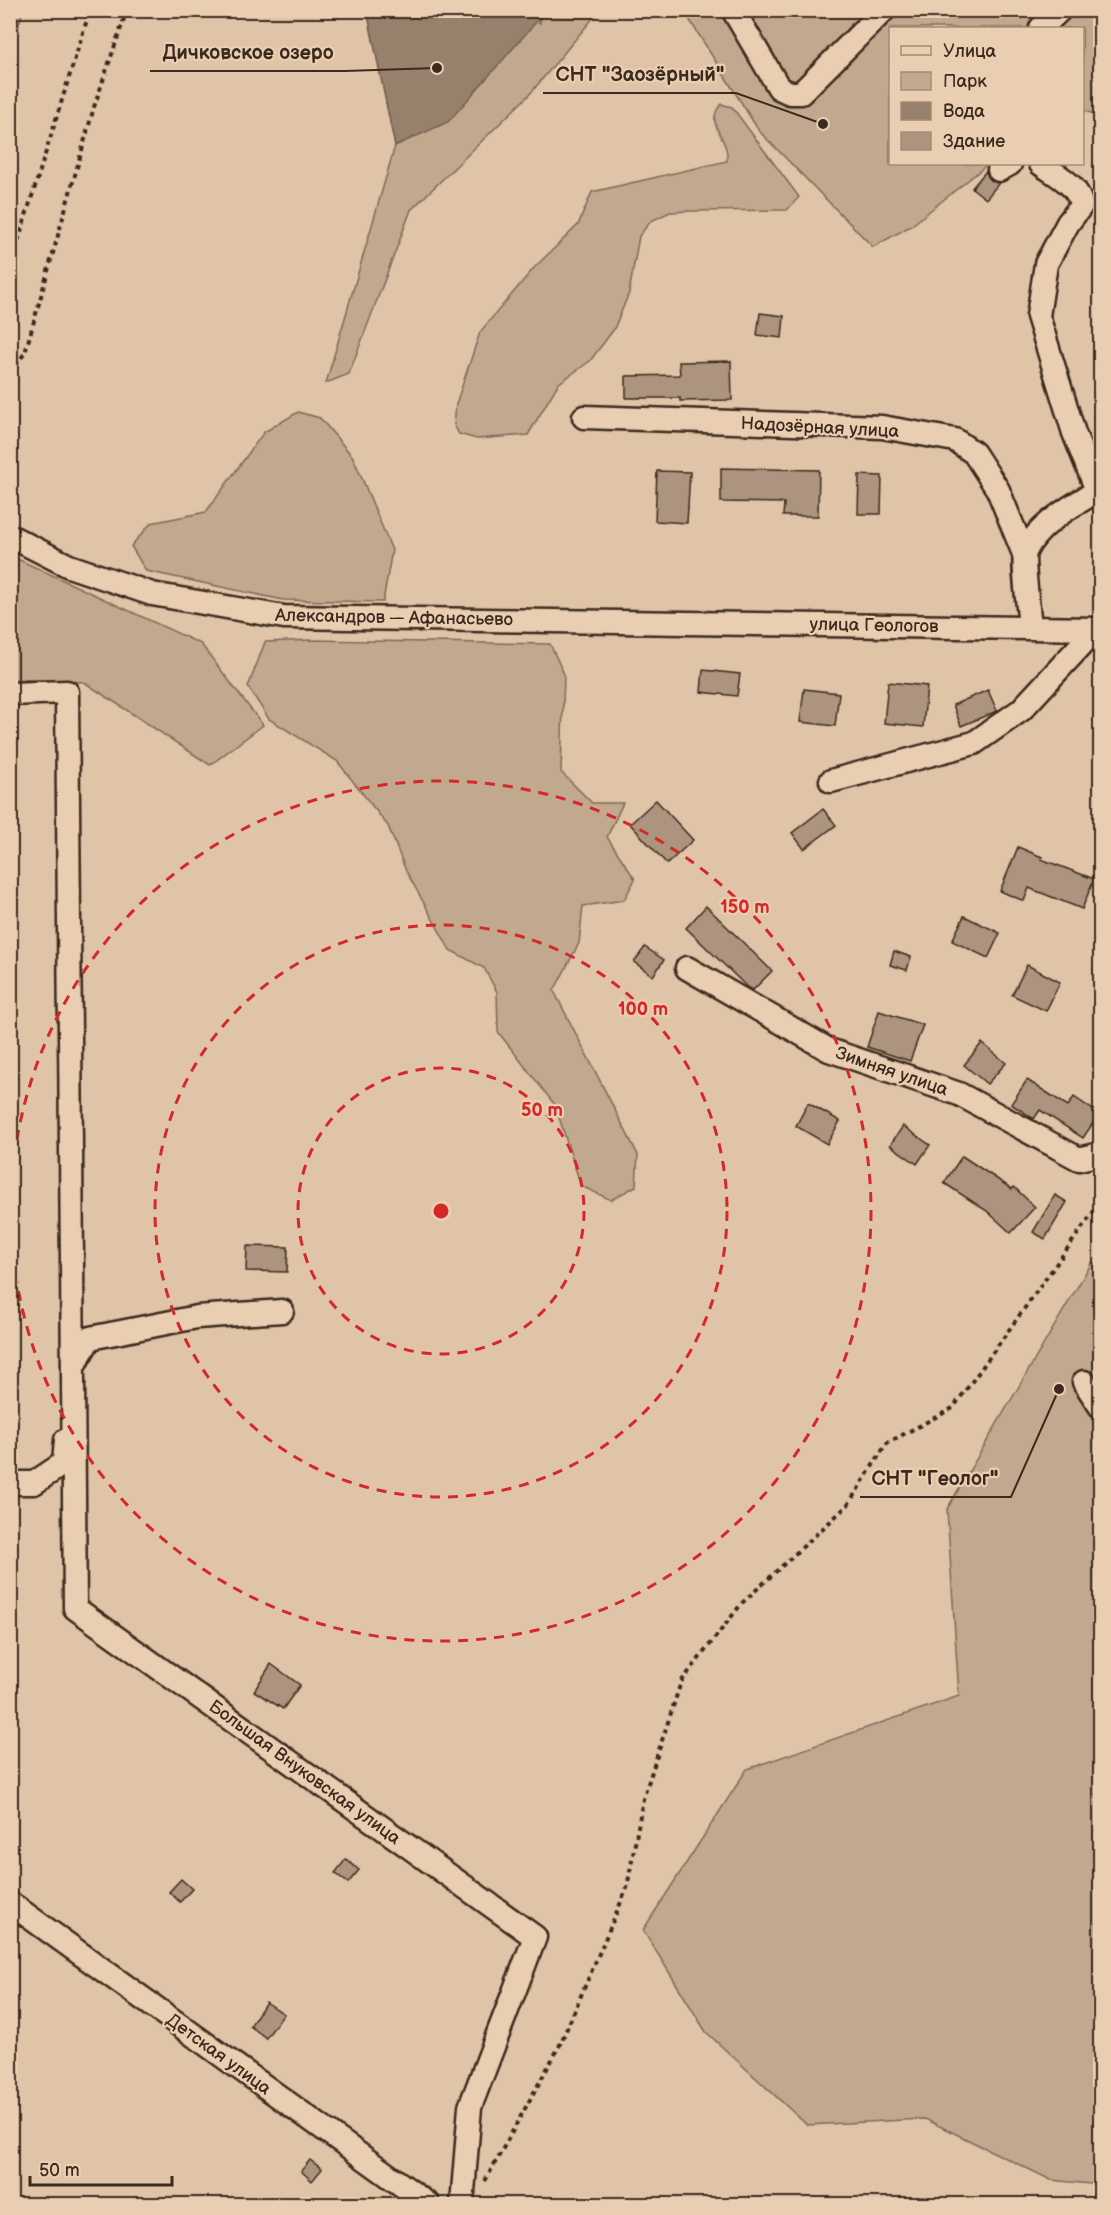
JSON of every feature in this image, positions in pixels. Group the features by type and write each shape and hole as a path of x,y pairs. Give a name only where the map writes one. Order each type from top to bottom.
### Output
{"street":[{"path":"733,10 779,88 790,93 801,93 884,10"},
{"path":"1042,27 1060,10"},
{"path":"1024,554 1040,532 1067,509 1100,493 1074,433 1038,316 1046,264 1068,223 1082,206 1081,197 1072,187 1042,165"},
{"name":"Надозёрная улица","path":"584,417 882,427 955,440 974,453 998,490 1024,554 1030,627"},
{"name":"Александров — Афанасьево","path":"10,536 69,566 152,594 284,617 647,622"},
{"name":"улица Геологов","path":"647,622 1098,629"},
{"path":"831,781 974,743 1021,710 1098,629"},
{"path":"10,694 67,693 73,1366"},
{"name":"Зимняя улица","path":"687,969 829,1050 960,1094 1079,1159 1101,1154"},
{"path":"10,1483 34,1483 64,1463 68,1427 65,1379 90,1338 197,1317 282,1311"},
{"name":"Большая Внуковская улица","path":"73,1366 75,1608 535,1936 470,2107 462,2205"},
{"path":"1084,1382 1101,1407"},
{"name":"Детская улица","path":"10,1903 428,2205"}],"path":[{"path":"10,267 90,10"},
{"path":"10,372 24,353 94,106 127,10"},
{"path":"484,2184 559,2047 627,1888 643,1799 681,1682 742,1603 848,1505 887,1443 953,1408 1101,1203"}],"green space":[{"path":"10,11 23,11 11,49"},
{"path":"369,11 529,11 540,23 542,11 599,11 529,95 411,210 349,374 326,383 395,146"},
{"path":"684,11 1100,11 1100,117 1084,110 1084,27 889,27 889,165 987,165 911,226 873,247 759,131"},
{"path":"721,104 732,107 799,197 787,210 670,212 651,221 639,236 629,293 614,329 590,361 558,384 528,435 477,439 459,434 454,425 456,404 480,332 534,268 578,225 592,192 727,161 725,145 715,119"},
{"path":"298,412 320,418 353,457 392,550 383,602 283,600 146,571 131,546 151,523 206,512 264,432"},
{"path":"11,556 201,644 263,725 210,765 84,682 11,679"},
{"path":"311,640 550,644 564,674 561,772 592,803 623,803 607,837 635,879 624,900 583,906 579,943 554,991 638,1155 636,1186 611,1200 581,1186 555,1105 498,1032 497,992 484,968 450,950 406,871 388,826 337,761 269,719 248,687 265,642"},
{"path":"1092,1262 1100,1268 1100,2185 1051,2180 925,2119 807,2125 706,2032 643,1930 747,1769 959,1696 947,1509"}],"water":[{"path":"369,10 546,11 448,122 395,146 368,15"}],"building":[{"path":"986,171 992,181 999,183 986,199 972,188"},
{"path":"760,313 784,316 782,338 757,335"},
{"path":"731,361 732,400 680,401 680,398 626,398 626,376 680,375 679,362"},
{"path":"721,468 819,470 818,516 783,516 784,503 721,502"},
{"path":"657,471 690,472 687,523 655,521"},
{"path":"859,475 882,476 881,514 858,514"},
{"path":"703,670 740,674 737,696 701,692"},
{"path":"888,682 927,686 923,727 884,723"},
{"path":"804,689 839,693 835,726 800,722"},
{"path":"988,690 997,711 961,726 953,705"},
{"path":"656,800 693,840 667,864 630,824"},
{"path":"823,809 836,825 804,849 792,833"},
{"path":"1018,847 1042,857 1041,859 1094,879 1082,909 1029,888 1024,901 1000,891"},
{"path":"706,906 772,971 753,990 746,986 686,928"},
{"path":"964,916 1000,933 988,958 952,941"},
{"path":"645,947 664,960 653,976 634,962"},
{"path":"894,951 911,957 907,970 890,965"},
{"path":"1027,965 1060,982 1046,1011 1012,995"},
{"path":"879,1011 923,1025 910,1061 867,1047"},
{"path":"982,1043 1006,1063 987,1084 964,1065"},
{"path":"1027,1080 1068,1106 1074,1097 1099,1114 1083,1138 1040,1110 1034,1119 1011,1104"},
{"path":"808,1103 840,1121 827,1144 796,1126"},
{"path":"903,1126 930,1145 917,1164 890,1145"},
{"path":"962,1156 1012,1189 1014,1187 1035,1207 1011,1233 987,1211 944,1183"},
{"path":"1055,1195 1067,1202 1045,1239 1033,1232"},
{"path":"247,1246 288,1247 287,1272 246,1271"},
{"path":"271,1664 300,1685 283,1709 254,1691"},
{"path":"346,1859 359,1870 348,1883 335,1873"},
{"path":"181,1879 192,1889 180,1902 169,1892"},
{"path":"266,2002 284,2014 266,2038 250,2026"},
{"path":"310,2160 322,2169 312,2181 301,2171"}],"place":[{"name":"Дичковское озеро","path":"437,68"},
{"name":"СНТ \"Заозёрный\"","path":"823,124"},
{"name":"СНТ \"Геолог\"","path":"1059,1389"}]}
